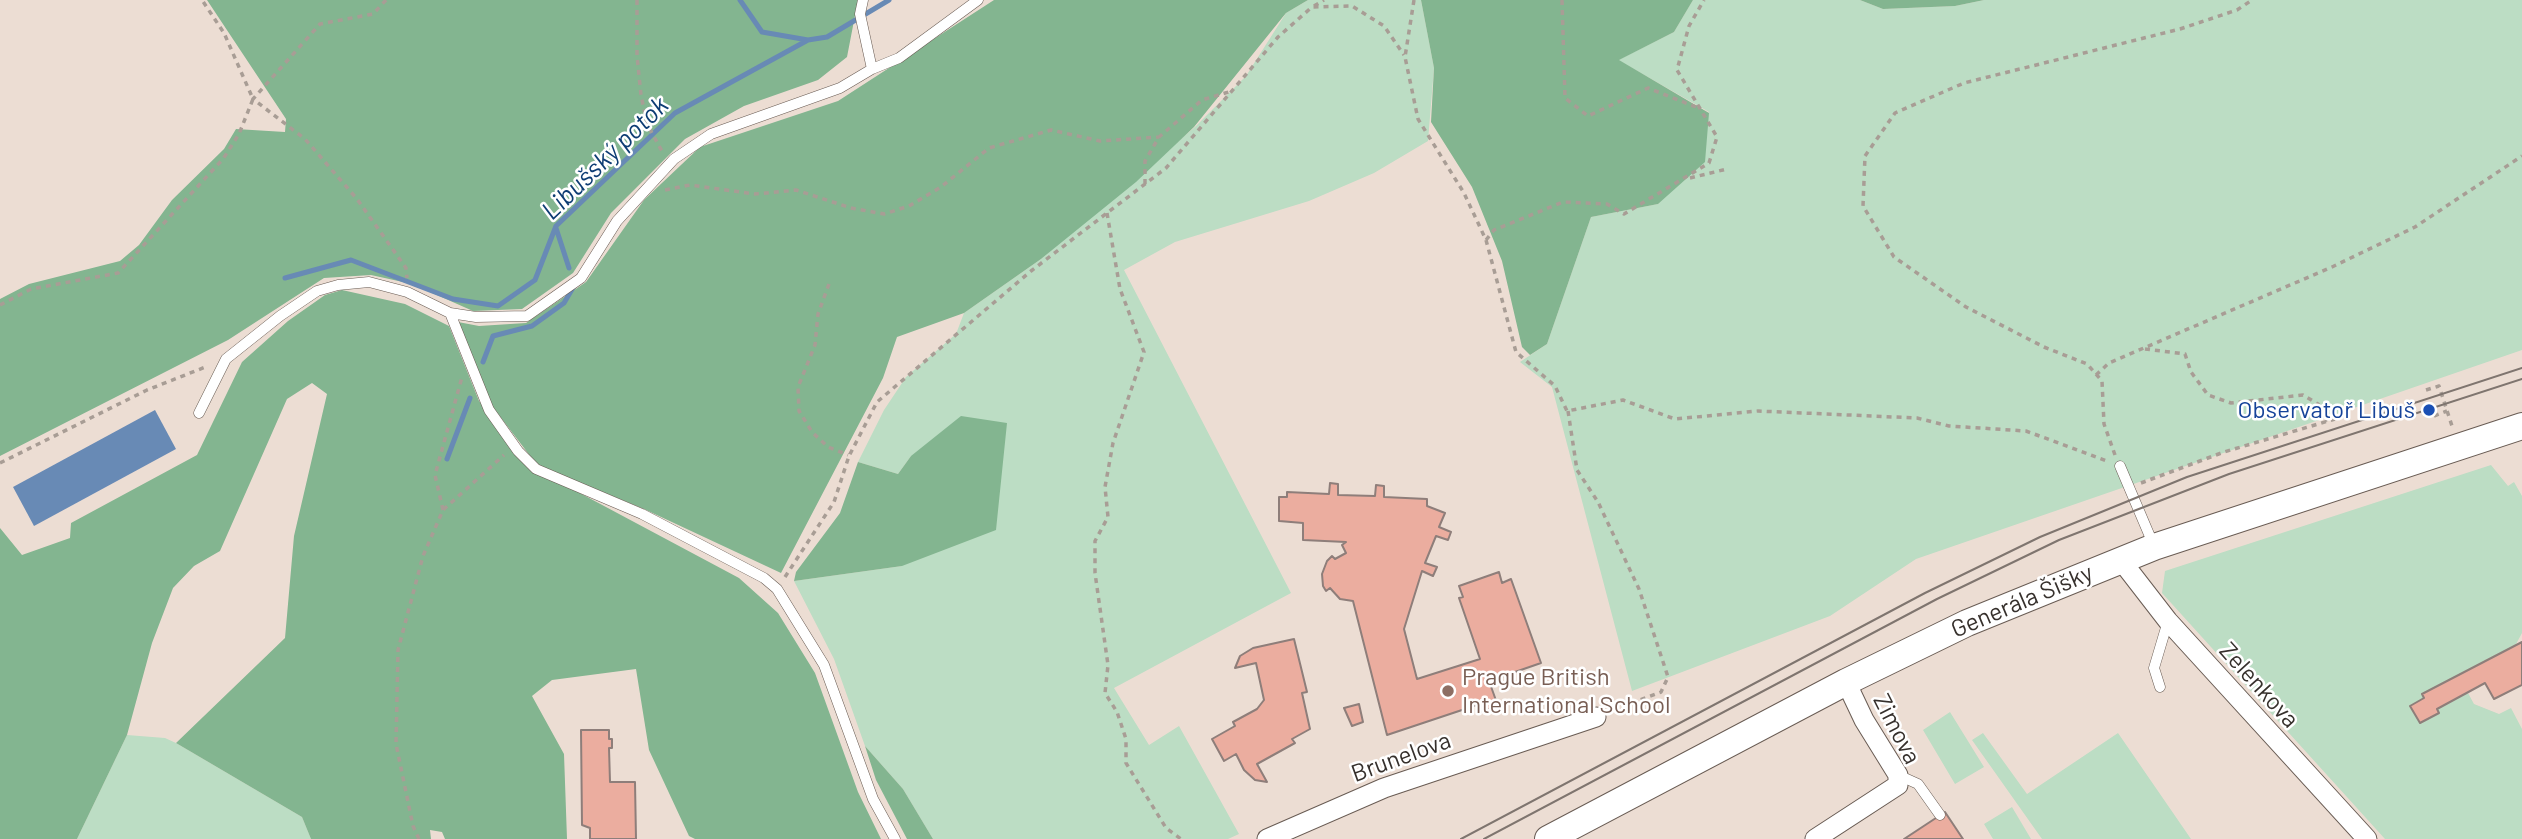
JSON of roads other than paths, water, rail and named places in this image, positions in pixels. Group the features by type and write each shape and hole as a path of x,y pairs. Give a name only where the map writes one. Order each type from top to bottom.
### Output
{"main road":[{"name":"Generála Šišky","path":"1556,837 1846,682 1966,623 2120,559 2522,426"}],"street":[{"name":"Zelenkova","path":"2120,559 2168,621 2367,839"},
{"name":"Zimova","path":"1815,839 1837,831 1898,785 1898,775 1864,720 1846,682"},
{"name":"Brunelova","path":"1267,839 1384,788 1596,717"}],"lane":[{"path":"863,0 860,14 872,69"},
{"path":"199,413 226,359 280,316 317,291 338,285 369,282 407,292 450,313 476,317 527,316 581,278 617,221 674,159 711,134 840,88 872,69 899,58 978,0"},
{"path":"450,313 489,410 518,451 536,468 642,514 764,578 777,589 824,665 873,799 895,839"},
{"path":"2120,466 2154,547"},
{"path":"2160,687 2154,668 2168,621"},
{"path":"1898,775 1918,784 1940,815"}],"water":[{"path":"155,410 176,449 34,526 13,487"}],"waterway":[{"path":"740,0 762,32 808,40"},
{"name":"Libušský potok","path":"285,278 351,260 453,299 498,306 535,280 556,226 675,113 808,40 827,37 889,0"},
{"path":"556,228 569,268"},
{"path":"483,362 493,336 532,326 564,303 574,286"},
{"path":"447,459 470,398"}],"tram line":[{"path":"1461,839 1925,593 2040,537 2187,477 2522,368"},
{"path":"1484,839 1937,599 2059,540 2229,474 2522,379"}],"place":[{"name":"Observatoř Libuš","path":"2429,410"},
{"name":"Prague British International School","path":"1448,691"}]}
